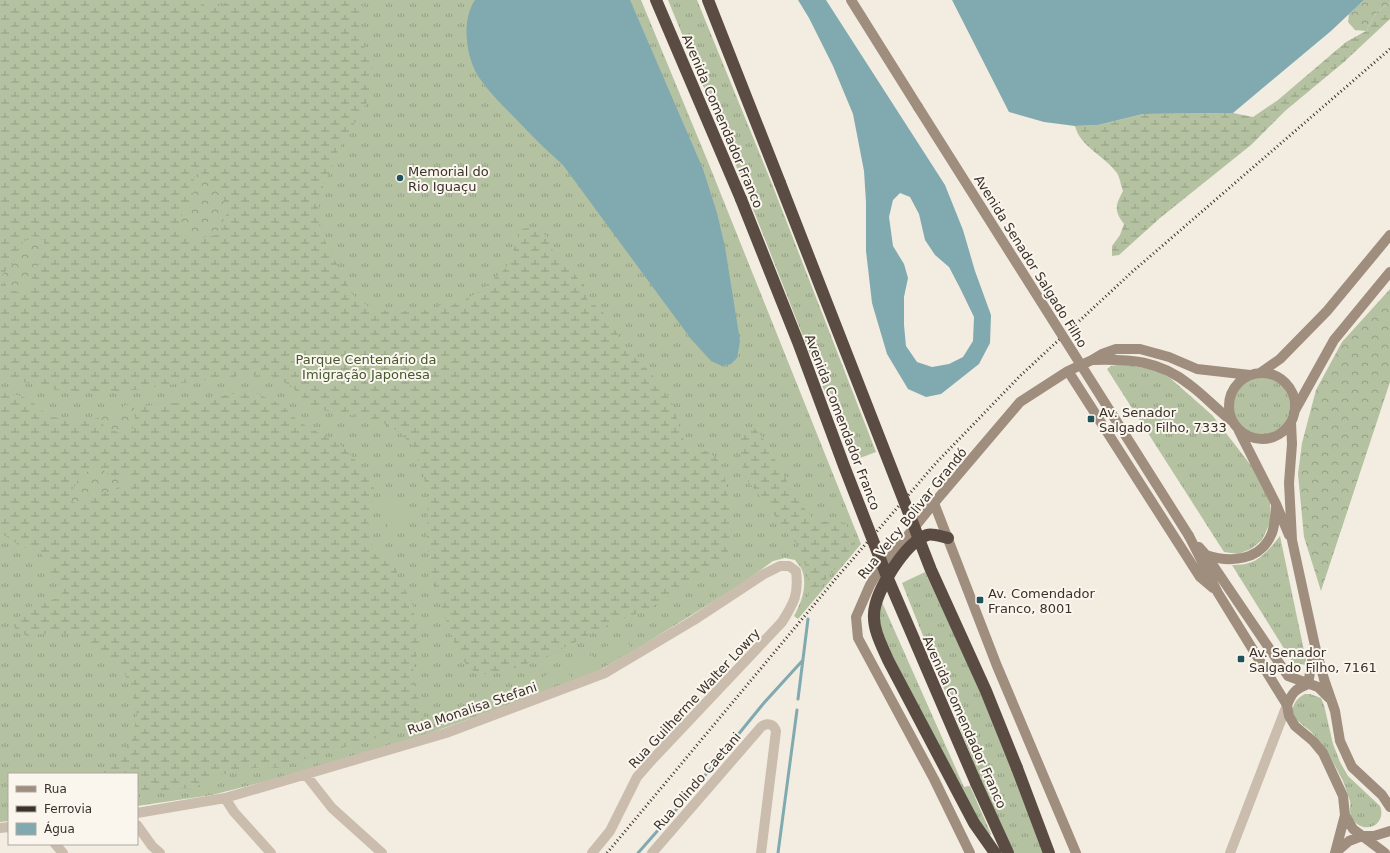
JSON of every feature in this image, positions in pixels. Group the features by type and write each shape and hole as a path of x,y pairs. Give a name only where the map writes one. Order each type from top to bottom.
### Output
{"highway":[{"name":"Avenida Comendador Franco","path":"656,0 741,199 798,342 886,574 976,783 1008,853"},
{"name":"Avenida Comendador Franco","path":"708,0 931,570 986,691 1049,853"},
{"path":"948,538 928,534 914,542 897,564 880,591 874,614 878,638 888,660 974,823 995,853"}],"street":[{"name":"Avenida Senador Salgado Filho","path":"851,0 1189,536 1218,593 1287,705 1289,716 1295,726 1313,741 1323,753 1343,796 1345,815 1353,829 1385,853"},
{"path":"1292,540 1276,504 1230,416 1228,406 1230,396 1234,388 1241,380 1255,374 1280,359 1327,311 1390,235"},
{"path":"1235,425 1246,435 1256,439 1267,439 1276,436 1285,430 1334,340 1390,272"},
{"name":"Rua Velcy Bolivar Grandó","path":"970,853 934,779 858,638 856,617 870,585 934,503 1020,402 1068,371 1102,354 1116,349 1140,349 1169,357 1197,370 1255,374"},
{"name":"Rua Velcy Bolivar Grandó","path":"1092,360 1130,360 1156,366 1172,372 1190,385 1235,425"},
{"path":"1068,371 1200,577 1218,593"},
{"path":"1255,374 1270,374 1279,378 1292,392 1295,402 1290,482 1292,540 1315,646 1335,711 1340,741 1352,767 1386,795 1390,807"},
{"path":"934,503 997,666 1076,853"},
{"path":"1206,554 1218,559 1237,560 1254,554 1266,544 1272,534 1276,504"},
{"path":"923,517 935,520 942,524"},
{"name":"Avenida Senador Salgado Filho","path":"1189,536 1206,554 1288,676 1318,687 1331,700"},
{"name":"Rua Monalisa Stefani","path":"138,812 225,798 446,733 605,673 694,620 764,574 780,566 790,566"},
{"name":"Rua Guilherme Walter Lowry","path":"592,853 610,831 638,778 650,762 782,622 794,604 798,584 796,571 790,566"},
{"path":"1230,853 1291,696 1298,688 1308,684 1315,646"},
{"name":"Rua Olindo Caetani","path":"652,853 762,727 764,725 771,724 775,727 776,731 761,853"},
{"path":"306,775 332,808 382,853"},
{"path":"225,798 234,812 271,853"},
{"path":"1335,853 1345,815"},
{"path":"138,826 152,846 160,853"},
{"path":"1335,853 1349,841 1362,836 1374,836 1390,831"},
{"path":"56,845 63,853"}],"green space":[{"name":"Parque Centenário da Imigração Japonesa","path":"0,0 641,0 708,162 861,544 798,619 794,616 803,594 804,576 802,570 795,560 785,558 773,561 743,583 630,653 596,672 430,733 298,773 212,795 138,806 138,773 8,773 8,821 0,822"},
{"path":"0,0 199,0 205,6 218,6 225,3 227,0 364,0 359,22 363,45 371,57 372,73 369,99 337,153 322,190 317,218 325,241 353,295 368,306 386,311 422,311 440,305 459,303 480,291 505,269 511,258 522,229 532,227 539,229 547,237 555,256 574,273 583,285 587,299 602,311 616,331 622,346 649,371 664,389 673,405 684,441 690,448 698,451 708,451 718,460 725,478 732,523 730,546 725,560 699,579 670,595 649,609 616,621 550,655 507,671 491,674 478,674 467,666 455,645 438,597 431,570 427,542 428,493 421,467 412,446 401,433 385,424 362,417 317,409 306,402 290,385 271,376 246,374 134,390 101,393 64,392 0,376","holes":["198,172 206,175 212,187 223,198 227,213 216,235 197,239 182,235 178,226 183,211 193,199 194,178","30,236 41,237 47,248 33,274 28,289 19,292 7,289 2,275 17,258 20,245"]},
{"path":"668,0 697,0 772,184 876,452 852,461 733,158"},
{"path":"1364,0 1390,0 1390,3 1377,12 1366,31 1355,30 1348,22 1349,14"},
{"path":"1390,3 1390,19 1344,62 1285,111 1251,145 1160,218 1119,255 1112,256 1112,246 1120,235 1124,224 1117,211 1117,204 1123,191 1117,173 1106,161 1087,146 1082,140 1075,126 1098,125 1143,114 1233,113 1253,117 1278,100 1346,42 1366,31 1377,12"},
{"path":"198,172 206,175 212,187 223,198 227,213 216,235 197,239 182,235 178,226 183,211 193,199 194,178"},
{"path":"30,236 41,237 47,248 28,289 19,292 7,289 2,275 17,258 20,245"},
{"path":"1390,289 1390,382 1321,591 1304,537 1298,474 1302,443 1316,390 1342,342"},
{"path":"1123,364 1155,370 1170,378 1212,415 1253,468 1270,503 1270,523 1262,540 1251,549 1238,554 1224,552 1107,369 1111,366"},
{"path":"1261,377 1272,379 1285,390 1288,395 1290,406 1288,417 1277,430 1272,433 1261,435 1250,433 1237,422 1234,417 1232,406 1234,395 1245,382 1250,379"},
{"path":"0,393 14,394 30,400 45,413 65,420 79,421 100,417 100,422 105,427 122,434 132,431 135,418 134,407 198,401 210,397 232,394 256,393 282,405 298,421 332,439 345,449 365,471 374,485 374,495 369,509 368,534 372,546 389,556 396,565 398,579 412,601 420,648 414,663 413,676 423,716 421,725 290,763 278,768 264,767 245,769 220,775 194,788 172,789 138,795 138,773 102,773 119,758 132,740 137,715 132,692 124,672 98,652 87,641 65,633 27,636 18,631 10,622 28,613 33,603 61,598 62,592 52,575 48,562 39,552 20,546 6,536 0,535","holes":["100,469 111,475 123,476 132,481 110,492 92,490 86,500 80,505 73,502 69,495 80,476 87,471"]},
{"path":"125,405 132,405 134,407 135,418 132,431 122,434 105,427 100,422 100,417 104,412 119,412"},
{"path":"754,428 767,445 803,507 818,520 845,523 853,536 855,544 808,602 809,587 806,567 799,547 745,477 741,461 740,443 742,433 747,429"},
{"path":"100,469 132,480 130,483 120,486 110,492 92,490 86,500 80,505 73,502 69,495 80,477 87,471"},
{"path":"405,497 409,532 388,534 385,499"},
{"path":"1280,536 1307,665 1293,663 1232,565 1241,565 1260,558"},
{"path":"925,572 981,692 1044,853 1014,853 982,784 902,583"},
{"path":"881,600 964,787 970,786 991,834 989,837 978,821 884,643 876,621"},
{"path":"626,638 632,651 602,664 596,651"},
{"path":"592,655 597,666 576,676 571,664"},
{"path":"566,667 571,678 549,687 544,676"},
{"path":"1305,694 1310,694 1321,698 1333,744 1340,762 1348,776 1380,806 1381,818 1374,826 1364,827 1352,819 1350,814 1350,801 1343,781 1331,758 1314,734 1294,716 1293,709 1295,703"}],"water":[{"path":"475,0 630,0 703,169 717,213 725,247 740,341 737,358 731,364 722,366 711,361 691,339 563,165 500,103 478,76 470,59 467,38 468,18"},
{"path":"798,0 826,0 945,185 963,230 975,271 991,315 990,343 979,364 941,394 926,397 908,389 887,354 872,303 866,251 866,202 864,171 853,114 833,66 809,18","holes":["900,193 910,197 919,214 925,240 935,255 949,267 974,317 973,341 963,357 949,364 932,367 917,362 906,346 904,297 908,278 904,264 893,246 889,217 893,200"]},
{"path":"952,0 1364,0 1331,31 1233,113 1143,114 1098,125 1075,126 1044,122 1009,112"}],"waterway":[{"path":"798,699 808,619"},
{"path":"638,853 689,795 763,704 803,660"},
{"path":"778,853 797,710"}],"railway":[{"path":"607,853 838,576 937,462 1020,376 1132,272 1390,49"}],"place":[{"name":"Memorial do Rio Iguaçu","path":"400,178"},
{"name":"Av. Senador Salgado Filho, 7333","path":"1091,419"},
{"name":"Av. Comendador Franco, 8001","path":"980,600"},
{"name":"Av. Senador Salgado Filho, 7161","path":"1241,659"}]}
